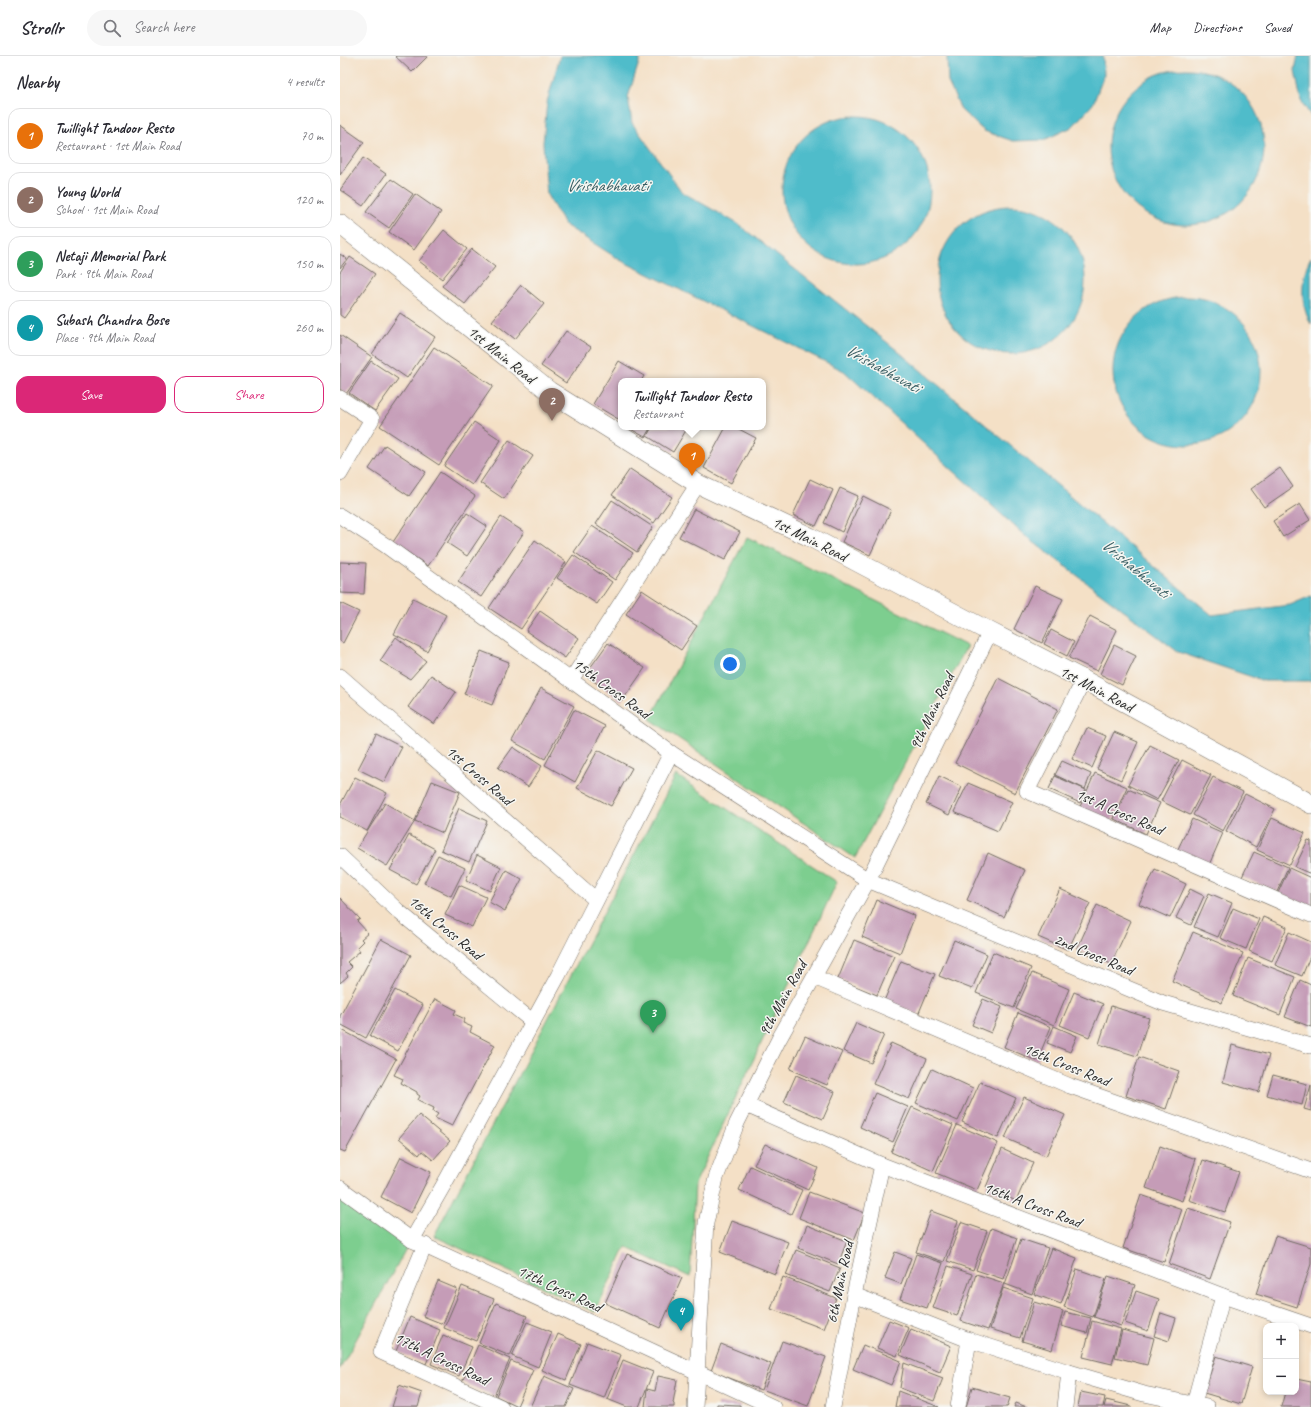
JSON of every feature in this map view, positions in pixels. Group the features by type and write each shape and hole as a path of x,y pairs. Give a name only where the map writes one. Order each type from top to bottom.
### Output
{"street":[{"name":"1st Main Road","path":"340,224 548,391 698,484 810,537 1084,680 1311,804"},
{"path":"340,398 372,419 340,474"},
{"path":"571,680 698,484"},
{"name":"15th Cross Road","path":"340,516 385,545 671,753 868,880"},
{"name":"9th Main Road","path":"695,1407 706,1223 716,1178 737,1123 779,1039 868,880 990,632"},
{"name":"1st Cross Road","path":"340,676 596,900"},
{"name":"1st A Cross Road","path":"1084,680 1027,791 1311,915"},
{"path":"418,1242 447,1179 558,976 671,753"},
{"name":"16th Cross Road","path":"340,856 398,911 533,1022"},
{"name":"2nd Cross Road","path":"868,880 1163,1002 1311,1046"},
{"name":"16th Cross Road","path":"814,977 1070,1086 1311,1171"},
{"name":"16th A Cross Road","path":"746,1105 882,1165 1223,1296 1311,1326"},
{"name":"6th Main Road","path":"833,1407 854,1295 882,1165"},
{"name":"17th Cross Road","path":"340,1188 418,1242 773,1407"},
{"name":"17th A Cross Road","path":"418,1242 381,1352 501,1407"},
{"path":"854,1295 969,1340 1069,1372 1142,1400 1198,1406 1223,1296"},
{"path":"958,1407 969,1340"},
{"path":"1065,1407 1069,1372"}],"green space":[{"path":"747,537 967,646 855,858 650,719"},
{"path":"676,775 837,882 695,1184 690,1277 626,1247 595,1312 434,1236"},
{"path":"340,1198 408,1245 340,1369"}],"water":[{"name":"Vrishabhavati","path":"560,56 641,56 628,97 632,123 682,192 738,224 893,347 1212,615 1290,605 1311,596 1311,681 1264,681 1178,652 1024,535 844,371 620,260 565,225 547,195 543,143 547,102"},
{"path":"947,56 1103,56 1104,75 1093,104 1072,127 1044,140 1013,141 984,131 961,110 948,82"},
{"path":"1298,56 1311,56 1311,116 1301,101 1295,71"},
{"path":"1178,69 1194,69 1209,72 1223,78 1236,87 1246,97 1255,110 1261,124 1264,147 1263,162 1255,184 1246,197 1236,207 1223,216 1209,222 1194,225 1178,225 1163,222 1149,216 1136,207 1126,197 1117,184 1111,170 1108,155 1108,139 1111,124 1117,110 1126,97 1136,87 1149,78 1163,72"},
{"path":"856,116 877,119 891,125 903,133 913,143 921,155 927,169 930,190 927,211 921,225 913,237 903,247 891,255 877,261 856,264 835,261 821,255 809,247 799,237 791,225 785,211 782,190 785,169 791,155 799,143 809,133 821,125 835,119"},
{"path":"1011,206 1032,209 1046,215 1058,223 1068,233 1076,245 1082,259 1085,280 1082,301 1076,315 1068,327 1058,337 1046,345 1032,351 1011,354 990,351 976,345 964,337 954,327 946,315 940,301 937,280 940,259 946,245 954,233 964,223 976,215 990,209"},
{"path":"1311,257 1311,324 1307,317 1303,300 1303,282 1307,265"},
{"path":"1187,297 1208,300 1222,306 1234,314 1244,324 1252,336 1258,350 1261,371 1258,392 1252,406 1244,418 1234,428 1222,436 1208,442 1187,445 1166,442 1152,436 1140,428 1130,418 1122,406 1116,392 1113,371 1116,350 1122,336 1130,324 1140,314 1152,306 1166,300"}],"building":[{"path":"395,56 428,56 412,72"},
{"path":"340,125 364,142 340,175"},
{"path":"363,158 386,174 363,206 340,190"},
{"path":"391,179 413,194 389,228 366,212"},
{"path":"415,194 441,212 414,250 389,232"},
{"path":"444,230 467,249 442,279 419,261"},
{"path":"472,249 495,267 465,304 442,286"},
{"path":"340,254 347,259 340,268"},
{"path":"350,257 375,274 344,318 340,315 340,272"},
{"path":"521,285 544,304 515,339 492,321"},
{"path":"400,313 435,337 407,378 372,354"},
{"path":"566,331 591,347 566,383 541,366"},
{"path":"340,335 372,357 346,394 340,389"},
{"path":"434,347 493,386 439,465 380,426"},
{"path":"371,361 398,379 375,411 349,393"},
{"path":"619,361 644,376 643,378 618,378 618,419 593,404"},
{"path":"474,422 501,440 472,485 444,466"},
{"path":"632,430 649,430 645,437"},
{"path":"650,430 686,430 673,452 647,436"},
{"path":"724,430 741,430 756,438 731,483 704,468"},
{"path":"509,440 533,456 504,499 480,483"},
{"path":"385,445 426,472 409,496 369,469"},
{"path":"1280,468 1293,487 1264,507 1251,489"},
{"path":"630,469 672,497 654,523 612,495"},
{"path":"440,472 475,496 428,566 393,542"},
{"path":"810,479 833,490 816,526 793,515"},
{"path":"840,488 858,496 842,532 824,523"},
{"path":"863,496 891,510 870,555 842,542"},
{"path":"612,500 653,527 637,552 596,524"},
{"path":"1300,504 1310,520 1283,537 1273,521"},
{"path":"694,509 740,532 725,560 679,537"},
{"path":"467,513 487,526 467,556 447,543"},
{"path":"501,517 524,532 481,597 458,582"},
{"path":"592,526 633,553 615,580 574,552"},
{"path":"535,540 566,562 521,629 489,608"},
{"path":"573,555 612,582 597,604 557,578"},
{"path":"340,562 366,563 364,594 340,593"},
{"path":"1035,586 1063,599 1042,643 1014,629"},
{"path":"642,590 697,626 681,650 626,614"},
{"path":"413,598 446,615 427,651 394,634"},
{"path":"340,603 359,612 343,643 340,641"},
{"path":"540,611 579,638 565,658 526,631"},
{"path":"1090,616 1117,630 1097,671 1069,658"},
{"path":"1051,630 1074,642 1067,656 1044,644"},
{"path":"396,637 426,661 410,679 380,661"},
{"path":"608,643 645,668 622,701 585,675"},
{"path":"1114,645 1136,656 1122,685 1100,674"},
{"path":"481,651 509,662 492,705 464,694"},
{"path":"431,675 456,692 434,724 408,707"},
{"path":"998,678 1058,709 1015,793 955,763"},
{"path":"541,688 574,706 545,759 512,741"},
{"path":"574,710 605,726 575,782 545,765"},
{"path":"1087,728 1106,736 1092,768 1072,759"},
{"path":"1114,732 1138,742 1121,780 1097,769"},
{"path":"376,734 402,747 384,782 358,769"},
{"path":"1150,745 1179,760 1157,800 1128,785"},
{"path":"513,747 542,766 528,787 498,768"},
{"path":"598,750 632,768 611,806 577,788"},
{"path":"1182,760 1211,775 1190,815 1161,801"},
{"path":"1062,761 1091,774 1085,789 1055,775"},
{"path":"1095,773 1127,787 1111,823 1079,809"},
{"path":"939,776 962,787 949,815 926,804"},
{"path":"1055,776 1086,790 1080,803 1049,789"},
{"path":"355,777 387,793 367,831 340,817 340,805"},
{"path":"1213,777 1243,792 1223,831 1193,815"},
{"path":"432,781 460,792 443,833 415,821"},
{"path":"968,783 1012,802 998,831 954,812"},
{"path":"1128,789 1160,803 1146,834 1114,819"},
{"path":"1245,794 1275,809 1256,847 1226,831"},
{"path":"385,803 415,821 387,866 357,848"},
{"path":"459,808 487,821 469,862 441,850"},
{"path":"1272,818 1305,833 1290,865 1257,850"},
{"path":"1192,819 1223,833 1209,865 1177,851"},
{"path":"409,835 435,849 416,884 390,870"},
{"path":"1308,840 1311,841 1311,874 1295,867"},
{"path":"1254,852 1288,867 1277,892 1242,877"},
{"path":"988,853 1025,870 1004,917 967,900"},
{"path":"438,855 465,868 451,896 424,883"},
{"path":"477,855 501,867 490,891 466,880"},
{"path":"1289,868 1311,878 1311,908 1278,893"},
{"path":"1155,869 1186,884 1170,918 1139,904"},
{"path":"506,870 522,879 505,911 489,902"},
{"path":"459,885 486,897 472,927 445,915"},
{"path":"1060,889 1090,903 1068,950 1038,937"},
{"path":"1190,889 1204,896 1191,925 1176,918"},
{"path":"1209,893 1232,903 1218,937 1194,927"},
{"path":"340,898 360,919 357,921 368,933 361,939 363,941 357,947 360,951 347,962 352,967 346,973 348,976 340,983"},
{"path":"877,900 915,916 900,953 862,937"},
{"path":"1097,905 1131,921 1111,964 1077,949"},
{"path":"1233,908 1259,919 1246,949 1220,938"},
{"path":"1263,917 1287,927 1272,961 1249,951"},
{"path":"1193,932 1243,953 1222,1003 1172,981"},
{"path":"1289,932 1311,942 1311,954 1302,976 1275,965"},
{"path":"381,939 411,955 366,1038 340,1024 340,1016"},
{"path":"854,940 894,956 877,995 838,979"},
{"path":"954,940 987,954 972,989 939,976"},
{"path":"993,952 1031,968 1014,1008 976,993"},
{"path":"1248,958 1295,977 1280,1015 1233,996"},
{"path":"901,961 935,974 918,1015 884,1001"},
{"path":"1032,973 1069,989 1054,1025 1016,1009"},
{"path":"1300,980 1311,985 1311,1027 1285,1017"},
{"path":"395,990 423,1005 398,1051 370,1036"},
{"path":"1074,992 1103,1004 1089,1037 1060,1025"},
{"path":"435,999 456,1010 454,1014 465,1019 463,1023 472,1027 470,1032 495,1045 452,1126 435,1118 438,1114 433,1111 434,1108 418,1100 420,1096 417,1092 401,1083 403,1079 394,1075"},
{"path":"983,999 1002,1007 991,1033 972,1025"},
{"path":"1111,1006 1149,1018 1137,1056 1099,1044"},
{"path":"1018,1013 1051,1027 1037,1061 1004,1047"},
{"path":"856,1023 884,1035 871,1063 843,1051"},
{"path":"1054,1026 1077,1036 1070,1052 1047,1043"},
{"path":"340,1029 396,1059 345,1152 340,1150"},
{"path":"805,1036 842,1052 827,1085 790,1069"},
{"path":"891,1043 927,1059 909,1099 873,1084"},
{"path":"1232,1045 1269,1055 1259,1092 1223,1082"},
{"path":"1139,1057 1179,1071 1166,1109 1126,1096"},
{"path":"932,1069 973,1088 958,1121 916,1103"},
{"path":"796,1075 835,1092 823,1119 784,1102"},
{"path":"1273,1075 1307,1084 1302,1105 1267,1095"},
{"path":"980,1082 1016,1098 998,1138 962,1122"},
{"path":"1311,1085 1311,1111 1304,1109"},
{"path":"875,1093 908,1107 893,1142 860,1127"},
{"path":"1024,1097 1065,1115 1046,1156 1005,1138"},
{"path":"912,1107 953,1125 933,1171 891,1152"},
{"path":"419,1115 450,1141 433,1160 422,1151 419,1155 399,1138"},
{"path":"957,1125 998,1143 977,1190 936,1173"},
{"path":"765,1144 818,1168 808,1190 754,1165"},
{"path":"1160,1146 1196,1159 1182,1201 1146,1188"},
{"path":"1002,1149 1033,1163 1016,1201 986,1187"},
{"path":"401,1157 431,1172 411,1213 381,1197"},
{"path":"1203,1160 1239,1172 1225,1212 1189,1200"},
{"path":"750,1166 802,1190 791,1214 739,1190"},
{"path":"809,1192 865,1213 854,1240 799,1218"},
{"path":"1141,1195 1182,1209 1164,1262 1123,1248"},
{"path":"1188,1208 1230,1222 1210,1279 1169,1264"},
{"path":"931,1211 958,1221 944,1262 916,1252"},
{"path":"732,1221 788,1242 775,1274 720,1252"},
{"path":"961,1222 987,1231 973,1270 947,1261"},
{"path":"807,1225 847,1241 838,1264 798,1248"},
{"path":"991,1228 1017,1238 1003,1279 976,1270"},
{"path":"1275,1236 1311,1247 1311,1264 1297,1307 1256,1294"},
{"path":"1021,1239 1048,1248 1032,1294 1005,1284"},
{"path":"1051,1248 1077,1258 1061,1304 1034,1294"},
{"path":"796,1250 840,1268 830,1292 786,1275"},
{"path":"895,1252 911,1258 901,1284 885,1278"},
{"path":"627,1254 682,1278 660,1328 605,1303"},
{"path":"916,1254 943,1263 927,1308 900,1299"},
{"path":"948,1266 972,1274 957,1316 933,1308"},
{"path":"1077,1269 1106,1279 1093,1317 1064,1307"},
{"path":"976,1274 1004,1283 988,1330 961,1321"},
{"path":"1108,1276 1135,1285 1121,1326 1094,1317"},
{"path":"783,1277 836,1298 824,1329 771,1309"},
{"path":"438,1281 457,1289 443,1324 423,1316"},
{"path":"462,1286 494,1299 476,1341 444,1328"},
{"path":"1003,1288 1033,1298 1020,1338 990,1329"},
{"path":"1136,1291 1159,1299 1148,1331 1125,1323"},
{"path":"1034,1302 1063,1311 1052,1350 1022,1341"},
{"path":"496,1303 527,1316 510,1356 479,1343"},
{"path":"1065,1312 1091,1318 1087,1333 1061,1326"},
{"path":"1161,1313 1176,1318 1169,1341 1154,1336"},
{"path":"410,1317 440,1330 426,1364 396,1351"},
{"path":"889,1320 909,1328 897,1356 877,1348"},
{"path":"1092,1321 1121,1329 1112,1364 1083,1357"},
{"path":"527,1322 552,1332 538,1367 512,1356"},
{"path":"911,1329 951,1346 940,1372 900,1355"},
{"path":"1122,1330 1154,1338 1147,1365 1115,1357"},
{"path":"558,1334 581,1344 566,1380 542,1370"},
{"path":"443,1335 472,1347 459,1376 431,1364"},
{"path":"782,1341 826,1357 808,1406 764,1390"},
{"path":"587,1342 621,1355 604,1398 570,1385"},
{"path":"721,1344 771,1364 761,1390 711,1371"},
{"path":"478,1345 510,1359 494,1396 462,1382"},
{"path":"863,1345 901,1361 891,1385 853,1369"},
{"path":"1216,1356 1252,1367 1241,1404 1204,1393"},
{"path":"623,1360 653,1372 639,1407 627,1407 607,1399"},
{"path":"511,1361 533,1370 517,1406 496,1396"},
{"path":"904,1363 943,1378 934,1401 900,1388"},
{"path":"544,1376 574,1389 566,1407 530,1407"},
{"path":"658,1376 677,1380 673,1403 674,1407 645,1407 647,1389 655,1391"},
{"path":"1299,1380 1311,1382 1311,1407 1281,1407 1284,1395 1299,1395"},
{"path":"399,1385 422,1393 418,1407 392,1407"},
{"path":"972,1387 1010,1398 1007,1407 966,1407"},
{"path":"898,1391 939,1407 895,1407"},
{"path":"1081,1392 1105,1397 1103,1407 1078,1407"},
{"path":"1106,1400 1131,1406 1131,1407 1104,1407"},
{"path":"1016,1403 1027,1407 1014,1407"},
{"path":"717,1404 740,1405 740,1407 717,1407"}],"place":[{"name":"Young World","path":"552,421"},
{"name":"Twillight Tandoor Resto","path":"692,476"},
{"name":"Netaji Memorial Park","path":"653,1033"},
{"name":"Subash Chandra Bose","path":"681,1331"}]}
